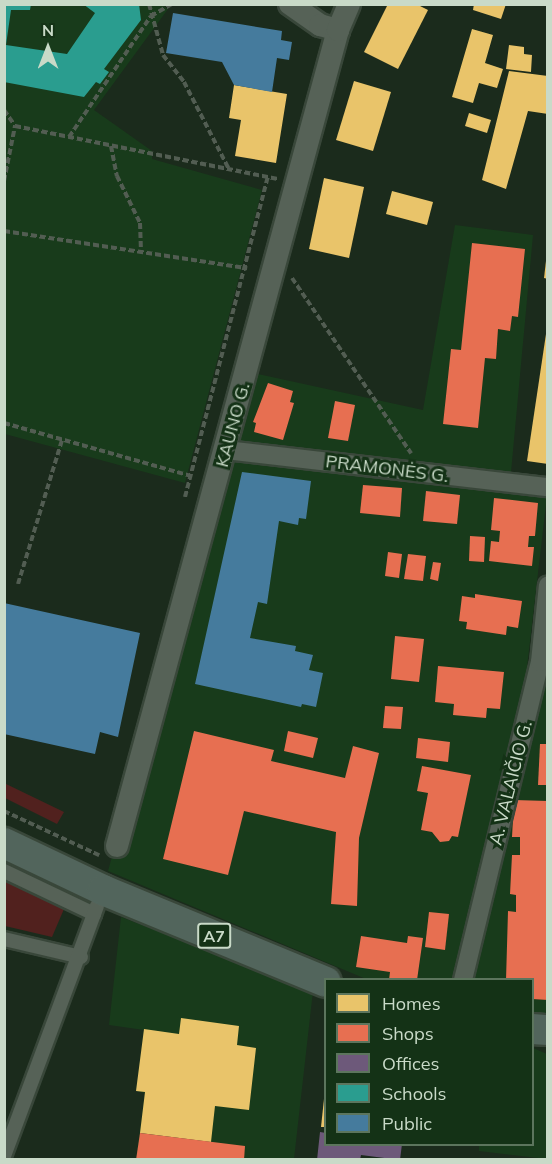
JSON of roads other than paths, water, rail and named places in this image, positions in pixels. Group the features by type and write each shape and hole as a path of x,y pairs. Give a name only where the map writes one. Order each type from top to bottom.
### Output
{"highway":[{"name":"A7","path":"4,843 98,904 324,981"}],"street":[{"path":"290,4 320,25 338,30"},
{"name":"KAUNO G.","path":"111,852 277,264 338,30 349,4"},
{"name":"PRAMONĖS G.","path":"225,450 548,487"},
{"name":"A. VALAIČIO G.","path":"464,978 544,662 548,585"},
{"path":"4,871 98,904 81,957 4,1156"},
{"path":"4,939 81,957"}]}
